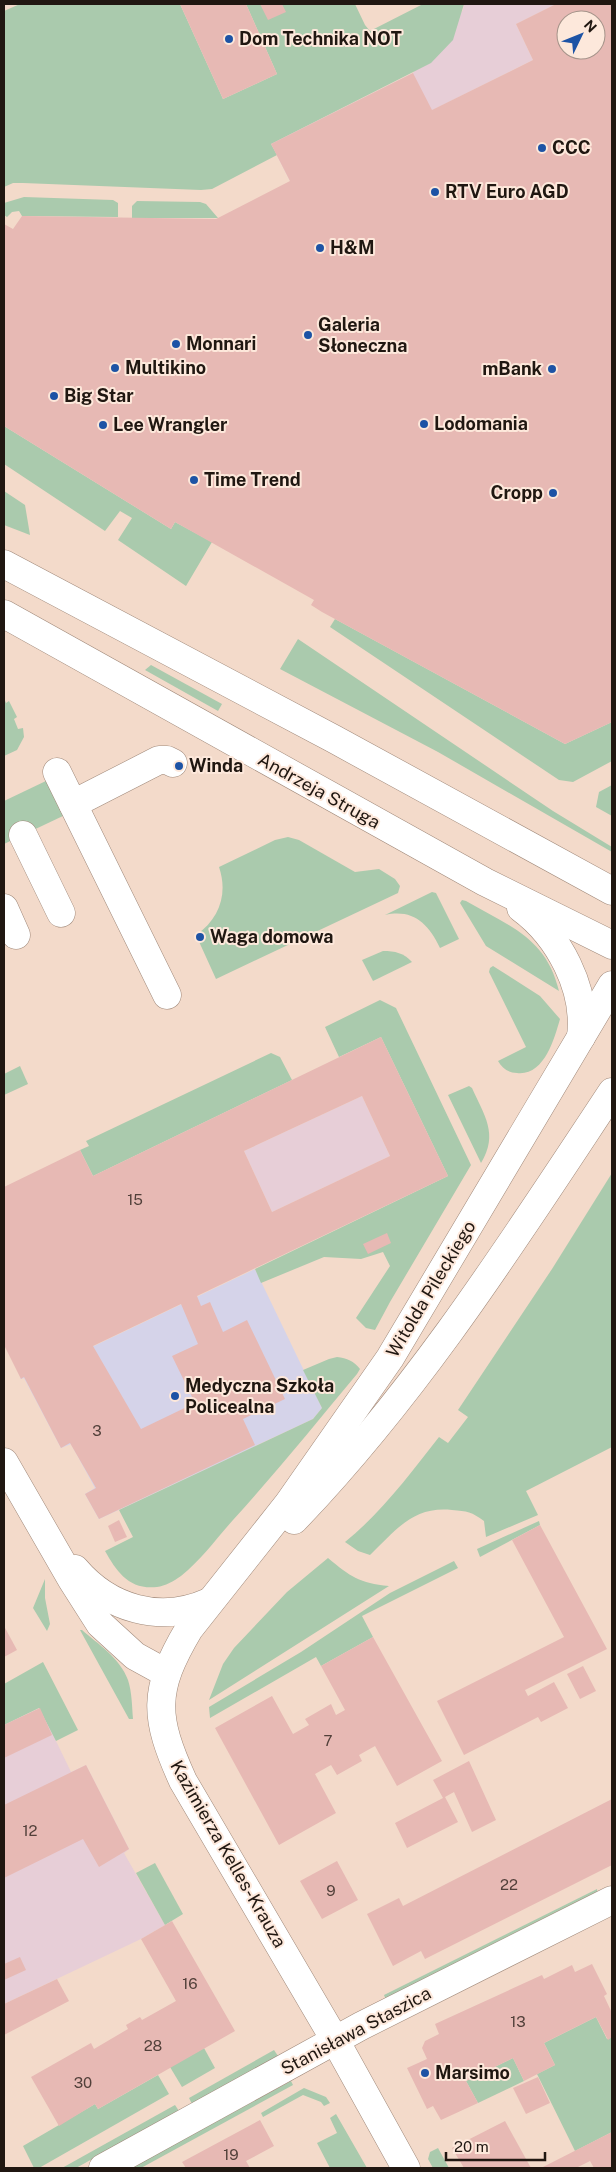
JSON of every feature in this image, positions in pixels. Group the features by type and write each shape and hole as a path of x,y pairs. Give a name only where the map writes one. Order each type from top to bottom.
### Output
{"street":[{"path":"4,564 334,739 612,891"},
{"name":"Andrzeja Struga","path":"4,614 486,882 612,945"},
{"path":"73,804 159,760 167,760 173,763"},
{"path":"57,772 167,995"},
{"path":"23,835 61,914"},
{"path":"561,863 593,870 612,871"},
{"path":"486,882 528,913 540,925 566,961 582,1005 581,1037"},
{"path":"4,908 16,935"},
{"name":"Witolda Pileckiego","path":"166,1673 189,1629 288,1504 390,1358 612,986"},
{"name":"Witolda Pileckiego","path":"228,1580 294,1519 344,1467 376,1429 482,1288 612,1092"},
{"path":"4,1462 100,1624 135,1656 166,1673"},
{"path":"42,1529 80,1575 108,1598 124,1605 144,1611 178,1612 192,1610 209,1602"},
{"name":"Kazimierza Kelles-Krauza","path":"166,1673 161,1706 163,1728 165,1740 183,1781 335,2040 406,2168"},
{"name":"Stanisława Staszica","path":"103,2168 335,2040 612,1900"}],"shaded area":[{"path":"464,4 556,4 516,24 533,60 290,181 271,144 413,73 463,10"},
{"path":"362,1096 390,1156 272,1212 244,1151"},
{"name":"Medyczna Szkoła Policealna","path":"255,1269 322,1408 313,1419 99,1519 85,1494 95,1488 71,1444 61,1448 24,1378 20,1378 90,1341 94,1346"},
{"path":"40,1708 71,1772 86,1765 129,1849 124,1853 165,1925 141,1939 4,2004 4,1725"}],"green space":[{"path":"20,4 180,4 223,99 277,74 246,4 355,4 370,31 423,4 464,4 453,40 431,63 271,144 277,155 212,189 201,190 23,183 13,183 4,187 4,11"},
{"path":"24,197 113,200 118,203 118,217 22,216 19,211 12,212 7,217 4,215 4,203"},
{"path":"137,201 200,202 206,204 218,218 132,218 132,206"},
{"path":"4,426 171,529 175,522 212,542 186,586 118,540 132,518 120,511 105,531 4,464"},
{"path":"4,491 25,505 30,535 4,525"},
{"path":"335,619 565,744 612,722 612,761 573,782 559,780 330,627"},
{"path":"298,639 553,811 612,847 612,852 438,752 280,669"},
{"path":"151,665 222,704 218,711 145,670"},
{"path":"4,698 6,703 9,701 17,717 14,719 18,729 23,728 24,737 17,750 4,756"},
{"path":"48,780 65,815 4,844 4,801"},
{"path":"612,785 612,816 596,807 599,792"},
{"path":"288,837 299,840 355,872 379,869 395,879 400,886 398,893 216,979 196,935 211,921 220,905 223,886 219,867 275,840"},
{"path":"432,892 436,893 459,939 440,948 425,925 412,916 404,914 385,915"},
{"path":"462,900 511,926 535,945 553,973 559,991 486,946 460,903"},
{"path":"383,951 399,953 406,956 412,962 373,981 362,960"},
{"path":"493,966 540,996 560,1019 555,1037 541,1063 534,1069 526,1072 514,1073 508,1071 498,1061 526,1047 489,972"},
{"path":"380,1000 396,1008 471,1165 375,1330 366,1328 356,1318 390,1266 383,1252 361,1259 324,1257 261,1283 255,1269 448,1176 381,1037 339,1057 325,1027"},
{"path":"271,1053 280,1057 292,1080 93,1176 80,1150 89,1146 86,1141"},
{"path":"20,1066 28,1084 4,1095 4,1074"},
{"path":"469,1086 472,1088 488,1125 489,1143 481,1163 448,1095"},
{"path":"612,1173 612,1447 526,1491 538,1515 486,1537 484,1521 469,1512 438,1510 426,1512 406,1522 370,1555 358,1551 345,1542 383,1505 439,1437 448,1443 468,1417 458,1410 552,1269"},
{"path":"337,1357 353,1362 360,1369 357,1374 195,1563 178,1578 157,1587 139,1586 125,1578 114,1566 105,1551 133,1537 119,1510 313,1419 322,1408 303,1370"},
{"path":"539,1521 540,1525 480,1557 477,1549"},
{"path":"328,1558 356,1578 370,1583 389,1586 209,1700 223,1664 234,1648 287,1592"},
{"path":"454,1561 458,1568 362,1616 373,1637 321,1666 316,1657 210,1718 209,1707 301,1652 390,1593"},
{"path":"45,1579 45,1598 50,1624 47,1631 33,1608"},
{"path":"80,1630 108,1652 120,1665 128,1680 133,1719 129,1719"},
{"path":"43,1662 78,1730 56,1741 39,1708 4,1725 4,1684"},
{"path":"155,1863 183,1914 165,1925 136,1873"},
{"path":"597,1889 598,1896 386,2000 384,1995"},
{"path":"596,2017 607,2039 612,2037 612,2132 575,2151 537,2074 555,2065 544,2043"},
{"path":"204,2048 215,2068 182,2087 170,2067"},
{"path":"274,2050 278,2056 192,2104 189,2098"},
{"path":"513,2058 524,2081 478,2103 466,2081"},
{"path":"158,2075 169,2094 39,2168 34,2168 23,2146 95,2104 98,2109"},
{"path":"291,2081 293,2085 141,2168 131,2168"},
{"path":"304,2088 326,2097 330,2103 324,2106 321,2102 303,2095 263,2117 261,2113"},
{"path":"175,2105 179,2111 76,2168 62,2168"},
{"path":"336,2114 367,2168 330,2168 317,2143 337,2133 330,2118"},
{"path":"438,2148 449,2168 433,2168 428,2159 430,2152"}],"building":[{"name":"Dom Technika NOT","path":"180,4 246,4 277,74 223,99"},
{"path":"260,4 282,4 286,12 268,20"},
{"name":"Galeria Słoneczna","path":"556,4 612,4 612,722 565,744 322,612 311,605 314,600 175,522 171,529 4,426 4,224 13,229 22,216 216,219 290,181 271,144 413,73 432,110 533,60 516,24"},
{"path":"381,1037 448,1176 197,1296 201,1306 210,1302 223,1332 247,1320 285,1399 243,1419 255,1445 99,1519 85,1494 96,1488 70,1443 61,1448 24,1377 21,1379 4,1345 4,1187 80,1150 93,1176","holes":["362,1096 390,1156 272,1212 244,1151","181,1304 198,1344 172,1356 195,1403 141,1429 93,1346"]},
{"path":"387,1233 391,1243 368,1254 363,1244"},
{"path":"119,1520 127,1537 115,1542 108,1526"},
{"path":"540,1525 607,1649 525,1690 528,1696 554,1682 568,1708 541,1722 538,1717 464,1755 437,1701 564,1637 512,1540"},
{"path":"4,1626 17,1650 4,1657"},
{"path":"373,1637 442,1761 397,1786 375,1746 359,1755 362,1761 337,1775 331,1765 315,1774 336,1813 279,1845 215,1728 272,1696 293,1734 309,1725 305,1719 331,1704 336,1715 345,1710 321,1666"},
{"path":"583,1666 596,1691 580,1699 567,1674"},
{"path":"40,1708 52,1735 4,1758 4,1725"},
{"path":"469,1761 496,1820 472,1832 454,1792 445,1797 458,1822 407,1848 395,1823 443,1798 433,1780"},
{"path":"86,1765 129,1849 99,1867 83,1839 4,1878 4,1805"},
{"path":"612,1799 612,1865 425,1959 421,1951 393,1966 367,1914 399,1898 403,1906"},
{"path":"337,1861 358,1900 322,1919 300,1881"},
{"path":"172,1921 235,2031 98,2109 95,2104 59,2126 31,2077 91,2043 94,2049 128,2029 126,2025 140,2017 142,2020 176,2001 141,1939"},
{"path":"20,1957 26,1970 4,1980 4,1964"},
{"path":"592,1964 607,1994 604,1996 612,2013 612,2037 608,2040 596,2017 544,2043 555,2065 524,2081 513,2058 466,2081 478,2103 441,2120 433,2106 427,2109 407,2068 427,2059 422,2048 425,2041 439,2034 435,2024 542,1975 544,1979 572,1965 575,1972"},
{"path":"57,1979 69,2001 4,2035 4,2004"},
{"path":"538,2077 550,2103 526,2114 513,2088"},
{"path":"260,2120 274,2146 246,2161 250,2168 186,2168 182,2162"},
{"path":"505,2121 531,2168 464,2168 452,2148"},
{"path":"612,2132 612,2168 594,2168 590,2161 576,2168 541,2168"}],"place":[{"name":"Dom Technika NOT","path":"229,39"},
{"name":"CCC","path":"542,148"},
{"name":"RTV Euro AGD","path":"435,192"},
{"name":"H&M","path":"320,248"},
{"name":"Galeria Słoneczna","path":"308,335"},
{"name":"Monnari","path":"176,344"},
{"name":"Multikino","path":"115,368"},
{"name":"mBank","path":"552,369"},
{"name":"Big Star","path":"54,396"},
{"name":"Lodomania","path":"424,424"},
{"name":"Lee Wrangler","path":"103,425"},
{"name":"Time Trend","path":"194,480"},
{"name":"Cropp","path":"553,493"},
{"name":"Winda","path":"179,766"},
{"name":"Waga domowa","path":"200,937"},
{"name":"Medyczna Szkoła Policealna","path":"175,1396"},
{"name":"Marsimo","path":"425,2073"}]}
